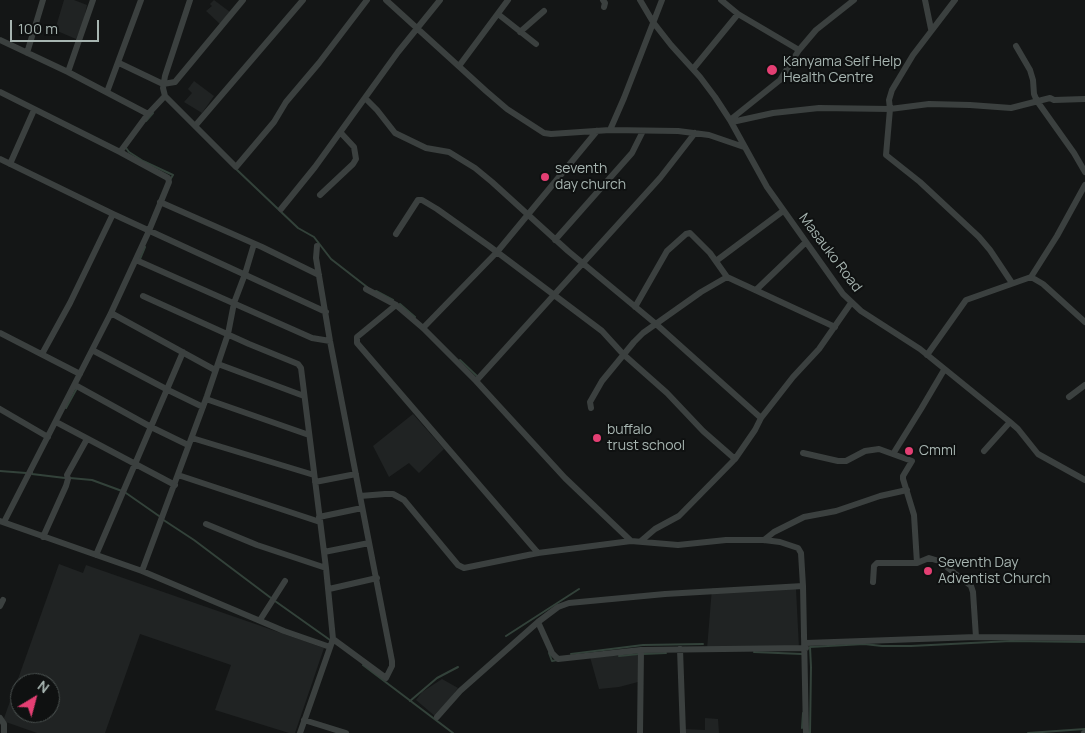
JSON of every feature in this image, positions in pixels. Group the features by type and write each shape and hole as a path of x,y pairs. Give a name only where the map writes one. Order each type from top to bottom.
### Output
{"street":[{"path":"27,52 43,0"},
{"path":"68,72 93,0"},
{"path":"107,92 141,0"},
{"path":"190,0 163,84 165,96 236,167 274,122 286,102 319,63 367,0"},
{"path":"119,63 163,84 175,82 244,0"},
{"path":"195,126 303,0"},
{"path":"386,0 394,3 417,28 507,109 544,133 610,130 695,133 717,137 744,147"},
{"path":"281,209 341,133 398,52 440,0"},
{"path":"459,66 508,0"},
{"name":"Masauko Road","path":"640,0 671,45 693,69 731,121 755,168 783,211 835,285 851,303 907,339 1018,428 1038,454 1085,480"},
{"path":"610,130 662,0"},
{"path":"721,0 738,14 799,50"},
{"path":"731,121 780,80 799,50 816,30 854,0"},
{"path":"925,0 931,29"},
{"path":"955,0 931,29 903,70 892,90 889,100 886,155 920,182 979,237 1012,283"},
{"path":"520,32 544,11"},
{"path":"498,14 536,44"},
{"path":"693,69 738,14"},
{"path":"0,40 68,72 148,114"},
{"path":"1016,46 1030,70 1037,101 1074,152 1085,172"},
{"path":"0,92 120,152 168,178 169,182 111,313 56,422 2,521 142,571 284,631 330,647"},
{"path":"120,152 148,114 165,96"},
{"path":"731,121 794,110 848,107 890,109 929,104 1010,108 1050,98 1054,100 1085,99"},
{"path":"366,99 395,133 433,151 449,152 492,182 555,240 656,324 761,418"},
{"path":"10,164 34,110"},
{"path":"423,328 497,252 597,131"},
{"path":"555,240 632,153 643,131"},
{"path":"320,195 356,159 354,147 341,133"},
{"path":"476,381 660,178 695,133"},
{"path":"1,162 10,164 113,214 326,312"},
{"path":"927,355 966,300 1031,277 1062,228 1085,186"},
{"path":"396,234 420,199 458,224 602,330 623,354 668,393 699,427 735,459"},
{"path":"160,202 319,275"},
{"path":"716,261 783,211"},
{"path":"42,354 70,303 113,214"},
{"path":"635,307 665,254 686,234 692,235 716,261 727,277 834,327"},
{"path":"756,290 805,243"},
{"path":"142,571 206,399 228,334 234,303 254,244"},
{"path":"317,246 316,258 330,341 392,661 392,666 386,678 333,639"},
{"path":"136,260 312,338 330,341"},
{"path":"591,408 590,402 597,390 623,354 644,333 701,292 727,277"},
{"path":"1031,277 1043,284 1085,322"},
{"path":"366,288 396,305 423,328 476,381 565,478 630,541"},
{"path":"143,296 299,365 301,368 329,589 333,639 300,733"},
{"path":"641,541 656,529 679,516 735,459 761,418 793,377 819,349 851,303"},
{"path":"396,305 357,337 357,343 538,553"},
{"path":"111,313 183,352 216,367 304,396"},
{"path":"0,333 80,374"},
{"path":"93,348 94,351 203,407"},
{"path":"96,555 183,352"},
{"path":"893,454 944,370"},
{"path":"75,385 188,446"},
{"path":"1069,397 1085,385"},
{"path":"206,399 309,435"},
{"path":"0,409 48,437"},
{"path":"56,422 175,485"},
{"path":"984,451 1010,422"},
{"path":"44,537 68,480 67,475 87,438"},
{"path":"192,438 315,479 356,474"},
{"path":"803,453 838,461 846,460 872,449 878,449 912,462 903,476 914,515 917,563"},
{"path":"178,475 320,520 362,508"},
{"path":"764,540 774,532 804,517 836,511 880,496 907,490"},
{"path":"360,496 385,494 400,496 458,565 464,568 538,553 630,541 678,545 726,540 764,540 780,542 798,548 802,557 804,586 806,733"},
{"path":"206,524 273,551 326,568"},
{"path":"324,552 369,542"},
{"path":"873,582 876,564 917,563 925,558 934,558 971,586 976,637"},
{"path":"329,589 377,578"},
{"path":"260,620 285,581"},
{"path":"437,718 460,691 538,622 558,607 569,603 681,593 804,586"},
{"path":"538,622 552,653 558,658 641,650 806,646 976,637 1085,638"},
{"path":"680,649 683,733"},
{"path":"640,733 641,650"},
{"path":"0,718 4,724 4,733"},
{"path":"304,720 346,733"}],"shaded area":[{"path":"64,0 74,0 87,5 83,23 76,39 55,30"},
{"path":"214,0 230,12 220,24 206,11 212,6 210,4"},
{"path":"194,81 214,96 202,113 184,102 192,93 188,89"},
{"path":"413,414 444,449 419,473 409,463 389,477 373,446"},
{"path":"59,564 83,573 86,565 324,648 295,733 289,733 215,710 231,665 140,634 105,733 37,733 3,721 10,701 10,723 60,723 60,673 20,673"},
{"path":"712,588 796,589 799,648 707,649"},
{"path":"639,655 638,682 619,687 599,689 590,657"},
{"path":"442,679 458,688 436,717 416,700 422,692"},
{"path":"705,718 718,719 719,733 684,733 684,729 705,730"}],"waterway":[{"path":"146,121 153,113"},
{"path":"126,148 143,161 173,175 170,180"},
{"path":"236,169 298,228 314,237 331,259 367,287"},
{"path":"140,259 145,247"},
{"path":"376,291 393,300"},
{"path":"400,304 415,317"},
{"path":"460,360 478,377"},
{"path":"66,408 77,388"},
{"path":"0,471 26,473"},
{"path":"32,472 32,474 65,478"},
{"path":"70,478 92,480 122,491"},
{"path":"126,493 159,516"},
{"path":"162,519 194,540 271,598"},
{"path":"506,636 579,589"},
{"path":"275,601 330,640"},
{"path":"810,733 810,647 864,644 911,646 1011,641 1085,642"},
{"path":"571,654 643,645 703,644"},
{"path":"754,652 802,654"},
{"path":"549,653 552,661 557,660"},
{"path":"643,654 666,653"},
{"path":"619,656 639,654"},
{"path":"363,665 453,733"},
{"path":"410,701 437,678 458,667"},
{"path":"802,728 803,713"},
{"path":"1028,733 1085,729"}],"place":[{"name":"Kanyama Self Help Health Centre","path":"772,70"},
{"name":"seventh day church","path":"545,177"},
{"name":"buffalo trust school","path":"597,438"},
{"name":"Cmml","path":"909,451"},
{"name":"Seventh Day Adventist Church","path":"928,571"}]}
